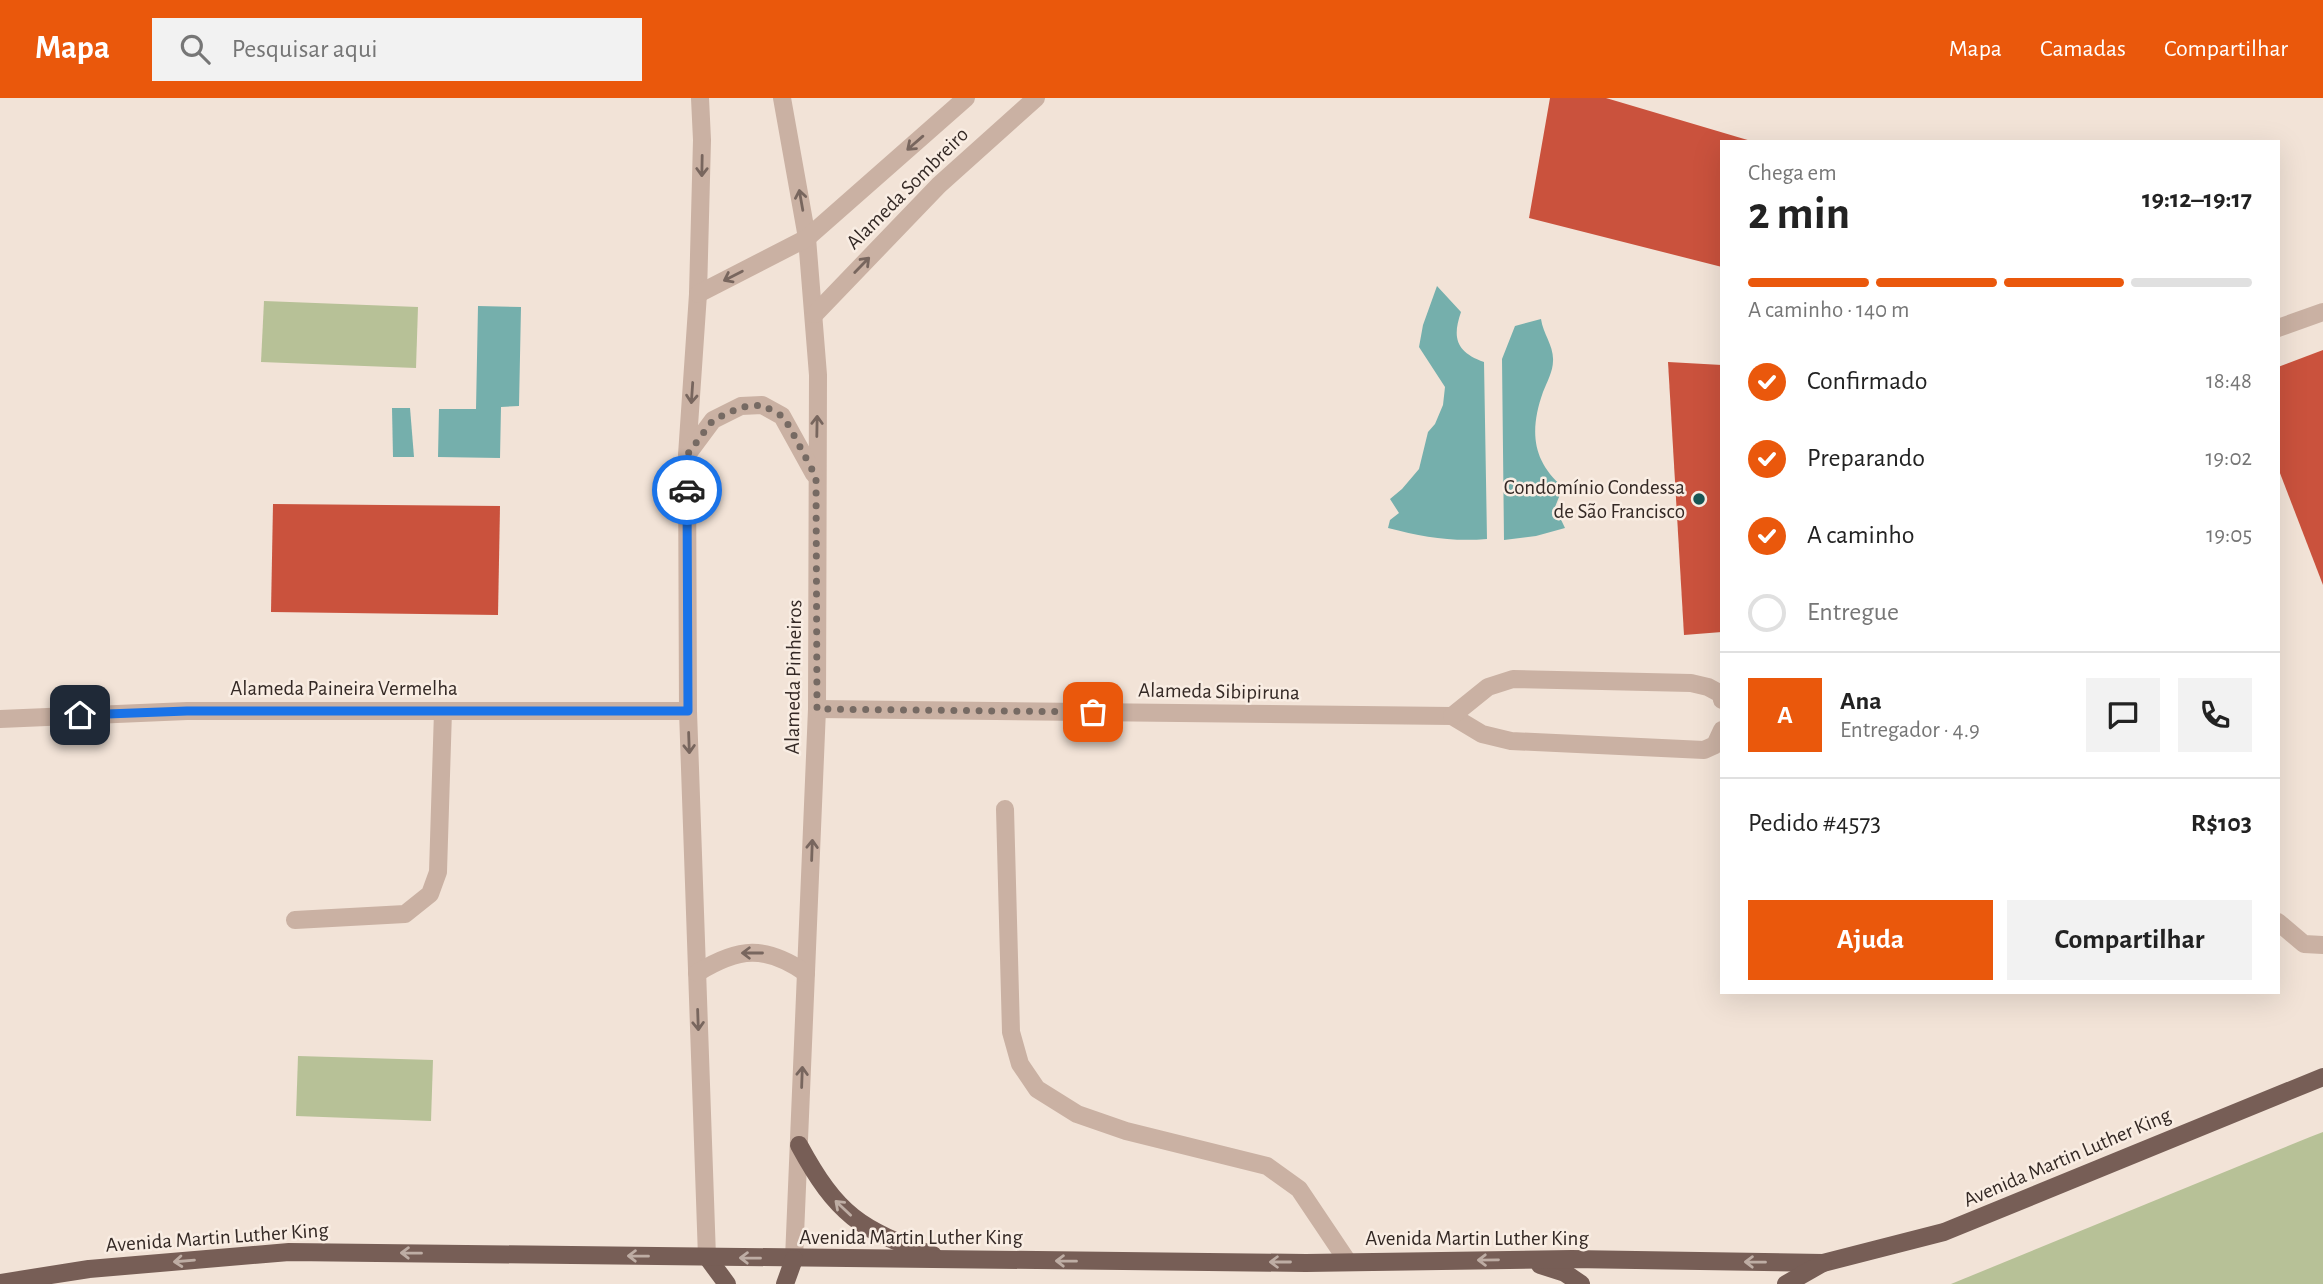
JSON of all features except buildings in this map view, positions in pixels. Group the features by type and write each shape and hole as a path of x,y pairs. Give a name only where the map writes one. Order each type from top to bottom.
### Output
{"main road":[{"name":"Avenida Martin Luther King","path":"0,1283 89,1269 289,1252 794,1259 1823,1263 1944,1233 2323,1077"},
{"path":"799,1145 820,1184 840,1207 863,1226 896,1242 947,1260"},
{"path":"707,1257 727,1284"},
{"path":"785,1284 794,1259"},
{"path":"1522,1260 1565,1273 1581,1284"},
{"name":"Avenida Martin Luther King","path":"1786,1284 1823,1263"}],"street":[{"path":"700,98 702,140 698,294 687,455 688,711 707,1257"},
{"name":"Alameda Pinheiros","path":"782,98 807,238 818,375 817,709 794,1259"},
{"name":"Alameda Sombreiro","path":"698,294 807,238 966,98"},
{"name":"Alameda Sombreiro","path":"815,314 939,185 1036,98"},
{"path":"2280,327 2323,312"},
{"path":"687,455 713,420 741,407 762,405 782,416 816,477"},
{"path":"1720,693 1709,687 1691,683 1513,679 1488,687 1452,716 1482,734 1511,741 1704,751 1715,745 1720,734"},
{"name":"Alameda Sibipiruna","path":"817,709 1452,716"},
{"name":"Alameda Paineira Vermelha","path":"0,719 187,711 688,711"},
{"path":"295,920 405,914 429,894 438,872 443,711"},
{"path":"1005,808 1011,1032 1020,1064 1037,1089 1077,1114 1126,1131 1267,1166 1299,1189 1348,1262"},
{"path":"2280,924 2304,944 2323,945"},
{"path":"697,973 722,957 753,950 786,960 806,973"}],"green space":[{"path":"264,301 418,307 416,368 261,362"},
{"path":"298,1056 433,1060 431,1121 296,1116"},
{"path":"2323,1132 2323,1284 1951,1284 2310,1137"}],"water":[{"path":"1437,286 1461,312 1457,337 1462,349 1484,362 1487,539 1437,538 1388,528 1390,520 1399,513 1390,499 1419,469 1428,432 1435,424 1443,405 1445,387 1419,347 1423,325"},
{"path":"478,306 521,307 519,406 501,407 500,458 438,457 439,409 476,409"},
{"path":"1541,319 1553,361 1536,419 1536,443 1545,466 1563,487 1555,507 1565,528 1536,536 1504,540 1502,359 1515,326"},
{"path":"392,408 410,408 414,457 393,457"}],"way so far":[{"path":"687,490 687,455 713,420 728,411 752,405 762,405 782,416 816,477 817,709 1093,712"}],"place":[{"name":"Condomínio Condessa de São Francisco","path":"1699,499"}],"route":[{"path":"80,715 187,711 688,711 687,490"}]}
